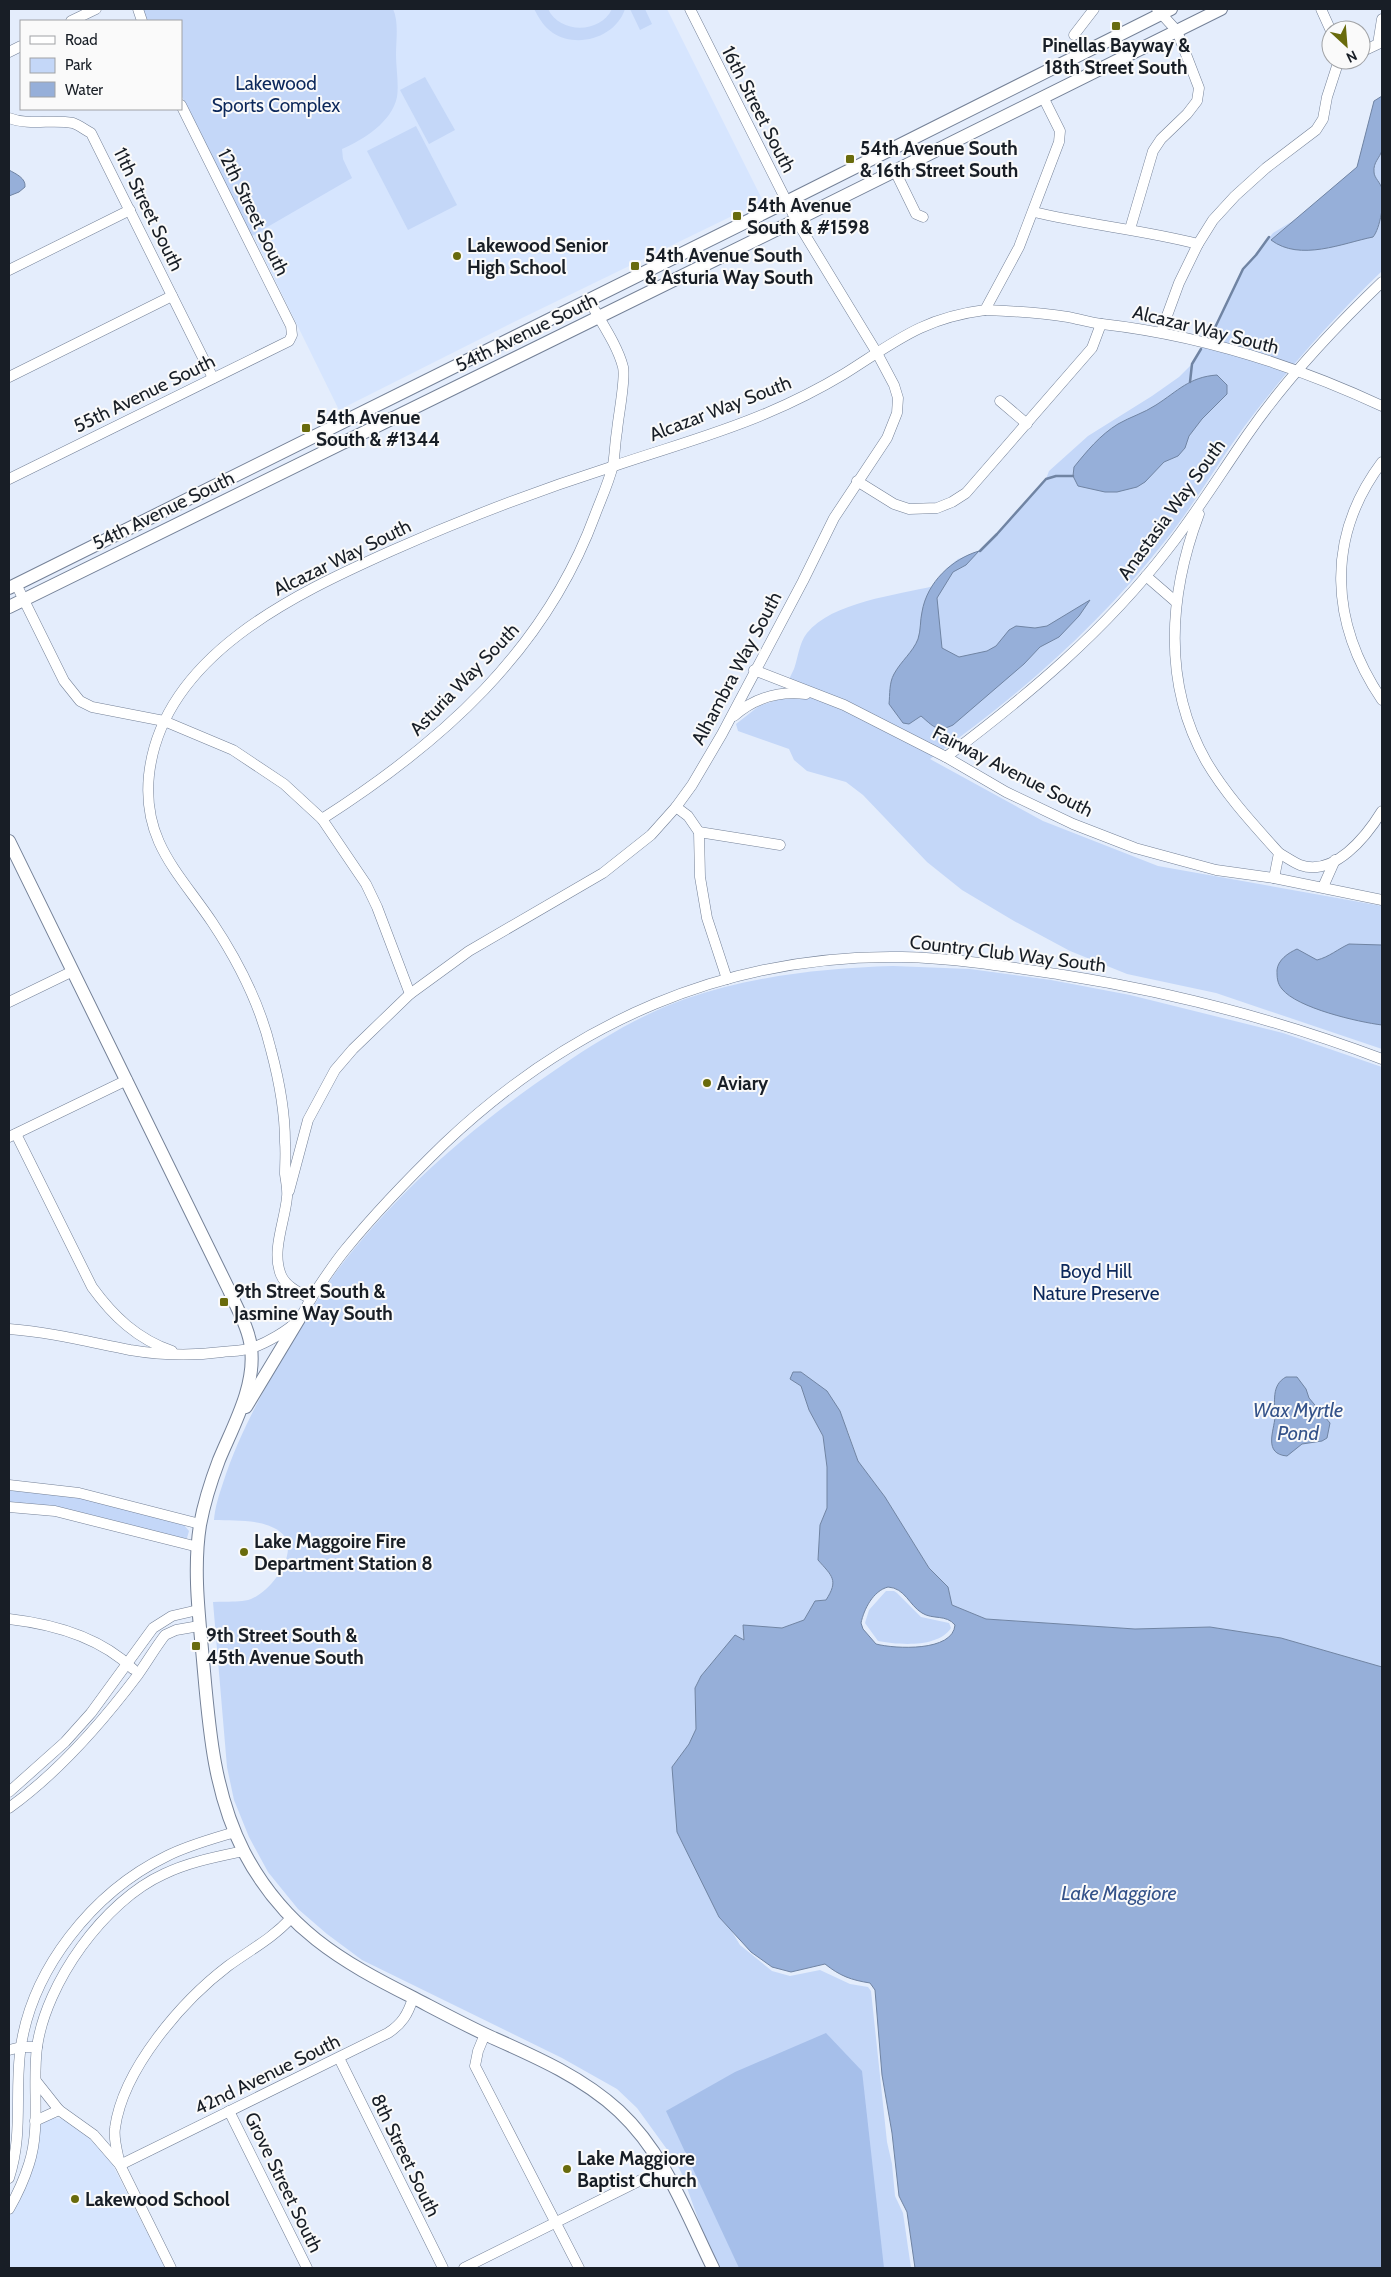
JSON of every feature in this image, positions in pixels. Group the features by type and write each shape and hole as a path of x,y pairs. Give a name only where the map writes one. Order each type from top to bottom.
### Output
{"main road":[{"name":"54th Avenue South","path":"9,607 1221,9"},
{"name":"54th Avenue South","path":"12,586 786,202 1163,10"},
{"path":"9,842 13,863 73,971 127,1080 229,1290 246,1328 251,1348 247,1389 211,1482 200,1524 198,1547 199,1626 215,1773 222,1800 244,1851 270,1893 292,1918 317,1941 342,1960 484,2034 558,2069 592,2089 632,2124 649,2143 665,2168 713,2268"},
{"path":"234,1426 299,1319"}],"street":[{"path":"73,20 96,9"},
{"name":"16th Street South","path":"690,9 786,202 877,353"},
{"path":"1074,35 1094,9"},
{"path":"1130,229 1153,151 1161,139 1187,114 1197,101 1199,88 1177,31 1163,10"},
{"path":"1380,43 1382,19"},
{"path":"1161,332 1179,283 1198,244 1214,220 1235,196 1266,168 1316,130 1323,119 1327,97 1336,70"},
{"path":"877,353 899,338 933,321 958,313 985,310 1019,247 1034,212 1059,142 1060,131 1044,97"},
{"name":"12th Street South","path":"182,107 292,326 292,335"},
{"name":"11th Street South","path":"9,118 33,122 54,121 75,124 90,133 213,378"},
{"path":"895,171 916,214 923,217"},
{"path":"9,270 130,210"},
{"path":"1034,212 1073,222 1130,229 1198,244"},
{"name":"Anastasia Way South","path":"946,757 1002,715 1072,654 1104,623 1146,576 1203,502 1248,434 1298,370 1341,322 1382,282"},
{"path":"9,376 172,296"},
{"name":"Asturia Way South","path":"322,819 372,787 414,755 462,710 519,650 536,629 567,579 583,546 613,466 624,369 589,300"},
{"name":"Alcazar Way South","path":"985,310 1025,312 1161,332 1298,370 1337,385 1382,406"},
{"path":"857,481 894,504 916,510 937,508 966,494 1092,348 1101,324"},
{"name":"55th Avenue South","path":"9,480 289,341 292,335"},
{"name":"Alcazar Way South","path":"310,1299 289,1286 280,1274 279,1248 288,1194 282,1096 260,1014 246,981 213,923 170,866 159,843 148,802 153,750 164,721 177,697 197,673 228,644 267,614 307,590 463,521 613,466 717,433 766,413 840,376 877,353"},
{"name":"Alhambra Way South","path":"288,1194 308,1120 335,1070 353,1049 410,994 492,936 603,873 651,835 676,807 692,785 803,581 834,518 887,438 897,413 898,398 894,385 877,353"},
{"path":"1000,401 1026,424"},
{"path":"341,422 350,439"},
{"path":"1382,462 1364,488 1353,515 1345,542 1341,592 1347,628 1353,647 1369,681 1382,700"},
{"path":"1203,502 1191,536 1176,602 1176,665 1182,700 1191,728 1205,760 1241,811 1279,853 1301,865 1322,866 1345,856 1376,822 1382,811"},
{"path":"1146,576 1176,602"},
{"path":"12,586 23,600 64,680 80,700 92,707 164,721 232,750 284,784 322,819 366,884 377,907 410,994"},
{"name":"Fairway Avenue South","path":"754,670 844,705 946,757 1006,792 1073,824 1134,848 1216,870 1274,878 1382,900"},
{"path":"729,720 750,704 771,696 795,693 818,695"},
{"path":"676,807 688,816 699,832 700,877 707,918 727,979"},
{"path":"699,832 780,845"},
{"path":"1274,878 1279,853"},
{"path":"1323,887 1335,860"},
{"name":"Country Club Way South","path":"299,1319 310,1299 343,1253 380,1209 446,1142 500,1095 581,1038 631,1013 678,994 756,971 828,960 902,957 986,964 1111,983 1171,996 1245,1014 1382,1059"},
{"path":"9,1002 73,971"},
{"path":"127,1080 12,1136 92,1288 105,1306 135,1332 155,1345 180,1353"},
{"path":"9,1329 48,1333 131,1350 200,1355 251,1348 299,1319"},
{"path":"9,1485 80,1494 200,1524"},
{"path":"9,1507 72,1515 198,1547"},
{"path":"9,1792 65,1742 91,1713 148,1635 162,1621 172,1616 198,1610"},
{"path":"9,1619 44,1624 91,1640 128,1664 138,1674"},
{"path":"9,1808 51,1774 80,1745 138,1674 166,1635 176,1630 199,1626"},
{"path":"9,2178 18,2136 17,2089 21,2047 34,1998 68,1940 96,1907 127,1881 166,1856 187,1847 235,1832"},
{"path":"9,2209 20,2189 30,2163 38,2047 42,2025 59,1982 90,1936 119,1905 161,1875 189,1864 244,1851"},
{"path":"120,2165 114,2129 126,2092 145,2054 194,1997 229,1966 281,1930 292,1918"},
{"name":"42nd Avenue South","path":"120,2165 339,2058 400,2025 408,2013 413,1998"},
{"path":"484,2034 478,2051 476,2066 578,2268"},
{"path":"9,2050 21,2047 38,2047"},
{"name":"8th Street South","path":"339,2058 443,2268"},
{"path":"9,2077 17,2089"},
{"path":"36,2080 59,2110 94,2135 120,2165 171,2268"},
{"path":"34,2121 59,2110"},
{"name":"Grove Street South","path":"229,2111 307,2268"},
{"path":"464,2268 665,2168"}],"shaded area":[{"name":"Lakewood Senior High School","path":"143,9 667,9 763,201 518,320 339,410 182,91 182,20"},
{"path":"826,2033 862,2071 884,2268 739,2268 666,2111 735,2072"},
{"name":"Lakewood School","path":"50,2117 67,2120 81,2129 111,2162 165,2268 9,2268 9,2217 26,2187 34,2166 38,2128 43,2120"}],"green space":[{"name":"Lakewood Sports Complex","path":"142,9 393,9 397,25 397,97 389,114 376,129 359,141 342,149 343,159 352,178 252,236 182,97 182,20 146,20"},
{"path":"534,9 548,9 561,23 570,27 580,28 590,27 599,23 612,9 625,9 620,19 605,33 595,38 574,40 563,38 550,31"},
{"path":"630,9 645,9 652,24 640,30"},
{"path":"425,77 455,130 429,144 400,90"},
{"path":"1382,96 1382,271 1327,327 1276,386 1224,455 1176,527 1112,602 1055,659 1025,685 930,759 1043,821 1158,866 1382,906 1382,1049 1216,993 1127,974 1070,951 962,890 927,862 863,795 846,782 807,771 794,760 789,749 738,731 736,724 759,706 777,700 794,669 804,637 818,622 848,607 866,601 934,586 947,568 958,559 980,551 1046,479 1049,471 1088,436 1179,377 1192,364 1197,354 1213,334 1243,269 1273,233 1296,219 1357,167 1374,101"},
{"path":"416,126 457,205 408,230 367,151"},
{"name":"Boyd Hill Nature Preserve","path":"893,966 970,969 1051,980 1130,995 1283,1033 1382,1067 1382,1667 1281,1638 1210,1627 1135,1629 986,1619 952,1605 948,1587 929,1568 885,1497 858,1461 848,1431 812,1381 801,1372 790,1379 801,1386 809,1410 823,1436 827,1467 827,1508 820,1525 818,1560 832,1578 832,1588 826,1600 815,1601 804,1620 782,1628 743,1626 744,1641 735,1635 701,1676 695,1688 696,1729 689,1744 672,1767 719,1917 731,1930 740,1945 772,1971 790,1976 820,1970 850,1984 868,1987 871,1991 887,2142 892,2164 895,2196 903,2213 911,2268 719,2268 710,2252 682,2174 674,2159 637,2108 617,2089 562,2058 362,1960 298,1909 268,1872 249,1837 234,1800 227,1767 213,1602 247,1600 260,1594 277,1577 284,1566 288,1544 283,1535 267,1525 245,1521 214,1520 229,1466 251,1416 277,1368 329,1282 385,1214 412,1186 469,1135 529,1088 575,1056 620,1029 668,1005 710,991 762,979 814,971"},
{"path":"9,1489 75,1497 112,1505 184,1525 189,1531 187,1538 183,1539 53,1507 9,1502"},
{"path":"886,1591 897,1593 921,1617 949,1623 951,1628 937,1639 918,1644 878,1641 865,1623 869,1610"}],"water":[{"path":"1382,96 1383,146 1374,172 1381,187 1383,200 1380,221 1373,237 1322,249 1308,250 1295,250 1271,240 1357,167 1374,101"},
{"path":"9,170 24,181 25,187 9,196"},
{"path":"1217,375 1227,385 1227,394 1202,419 1189,436 1185,448 1178,456 1164,462 1145,482 1137,487 1117,492 1105,492 1078,486 1073,476 1074,467 1105,433 1118,424 1151,408 1191,382 1207,376"},
{"path":"979,551 966,565 953,572 937,598 942,648 959,657 987,651 996,646 1009,630 1016,626 1035,628 1047,626 1090,600 1079,616 1059,637 1040,647 1024,664 953,725 939,728 921,716 909,724 903,723 889,704 890,685 892,677 918,639 922,612 929,591 942,573 950,566"},
{"path":"1349,944 1382,945 1382,1025 1358,1021 1314,1008 1290,996 1279,984 1277,970 1281,960 1297,949 1317,960"},
{"name":"Lake Maggiore","path":"793,1372 801,1372 827,1391 840,1411 858,1461 885,1497 929,1568 948,1587 952,1605 986,1619 1135,1629 1210,1627 1281,1638 1382,1667 1382,2268 915,2268 907,2212 899,2196 892,2133 882,2075 875,1990 870,1983 846,1977 825,1964 791,1972 772,1967 751,1952 719,1917 677,1832 672,1767 689,1744 696,1729 695,1688 701,1676 735,1635 744,1640 743,1625 782,1628 804,1620 815,1601 826,1600 832,1588 833,1583 830,1574 818,1560 820,1525 827,1508 827,1467 823,1436 809,1410 801,1386 790,1379","holes":["888,1587 899,1590 922,1613 948,1619 955,1625 952,1634 944,1640 922,1646 896,1647 876,1644 863,1629 862,1618 870,1601 878,1592"]},
{"name":"Wax Myrtle Pond","path":"1286,1377 1297,1377 1306,1389 1309,1398 1330,1423 1327,1438 1322,1441 1302,1444 1287,1456 1275,1451 1272,1446 1276,1389 1281,1380"}],"waterway":[{"path":"1210,338 1243,269 1269,237"},
{"path":"1190,382 1192,364 1201,349"},
{"path":"980,551 1046,479 1056,476 1073,476"}],"place":[{"name":"Pinellas Bayway & 18th Street South","path":"1116,26"},
{"name":"54th Avenue South & 16th Street South","path":"850,159"},
{"name":"54th Avenue South & #1598","path":"737,216"},
{"name":"Lakewood Senior High School","path":"457,256"},
{"name":"54th Avenue South & Asturia Way South","path":"635,266"},
{"name":"54th Avenue South & #1344","path":"306,428"},
{"name":"Aviary","path":"707,1083"},
{"name":"9th Street South & Jasmine Way South","path":"224,1302"},
{"name":"Lake Maggoire Fire Department Station 8","path":"244,1552"},
{"name":"9th Street South & 45th Avenue South","path":"196,1646"},
{"name":"Lake Maggiore Baptist Church","path":"567,2169"},
{"name":"Lakewood School","path":"75,2199"}]}
